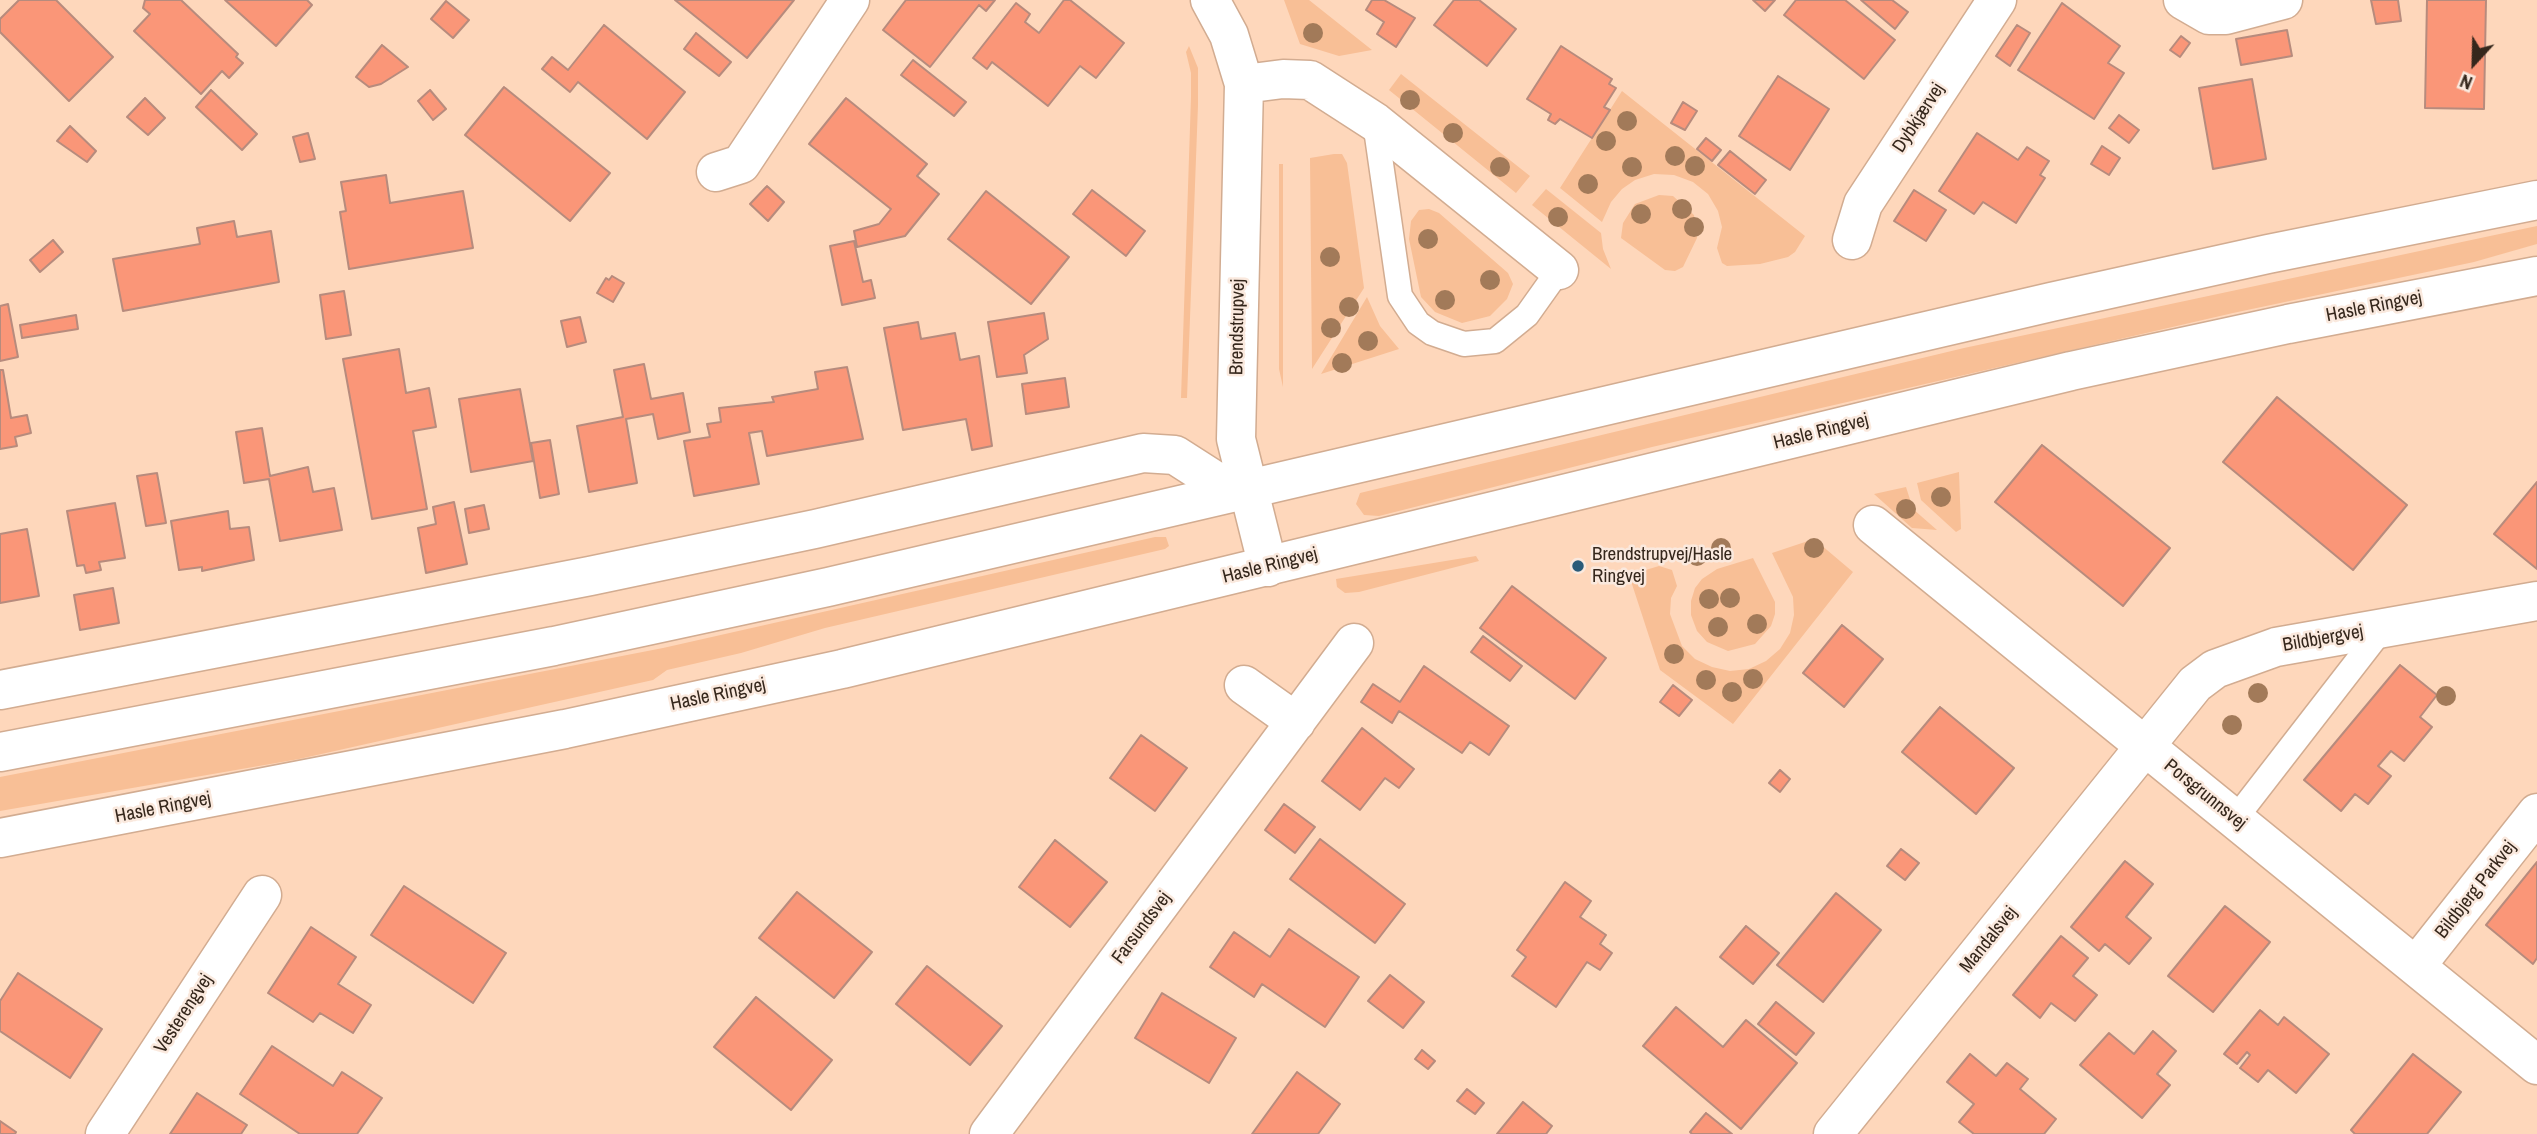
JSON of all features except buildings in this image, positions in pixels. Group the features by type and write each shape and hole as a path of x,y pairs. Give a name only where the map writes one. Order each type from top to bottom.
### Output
{"street":[{"path":"716,172 741,164 850,0"},
{"name":"Dybkjærvej","path":"1852,240 1863,204 1997,0"},
{"path":"2183,0 2209,15 2226,16 2283,0"},
{"name":"Brendstrupvej","path":"1222,5 1244,84 1236,439 1268,567"},
{"path":"1244,84 1283,79 1310,80 1375,121 1559,270"},
{"path":"0,752 568,643 828,587 2065,299 2268,254 2537,200"},
{"name":"Hasle Ringvej","path":"0,838 565,729 842,669 2071,371 2288,324 2537,276"},
{"path":"0,690 590,576 815,529 1143,453 1175,455 1226,487 1249,491"},
{"name":"Porsgrunnsvej","path":"1873,525 2537,1065"},
{"name":"Bildbjergvej","path":"2145,746 2195,684 2215,670 2276,647 2537,601"},
{"name":"Farsundsvej","path":"989,1134 1354,643"},
{"path":"1244,685 1296,722"},
{"name":"Mandalsvej","path":"1833,1134 2145,746"},
{"name":"Bildbjerg Parkvej","path":"2416,966 2537,813"},
{"name":"Vesterengvej","path":"106,1134 262,895"}],"lane":[{"path":"1375,121 1400,296 1418,323 1432,333 1464,344 1495,341 1527,315 1559,270"},
{"path":"2235,819 2384,628"}],"shaded area":[{"path":"1284,0 1309,0 1372,50 1339,56 1300,44"},
{"path":"1189,46 1198,68 1198,105 1187,398 1181,398 1191,97 1191,73 1186,52"},
{"path":"1401,74 1530,176 1516,193 1389,90"},
{"path":"1622,91 1805,236 1795,252 1788,257 1760,264 1727,266 1722,263 1717,248 1722,227 1718,211 1708,194 1693,182 1674,175 1654,174 1635,180 1622,189 1611,202 1602,222 1560,188"},
{"path":"1342,154 1347,163 1364,288 1312,369 1310,158"},
{"path":"1279,164 1283,164 1283,387 1279,369"},
{"path":"1546,189 1601,233 1603,249 1611,269 1532,205"},
{"path":"1659,195 1673,196 1694,215 1697,238 1683,267 1675,271 1665,270 1621,238 1623,223 1635,204"},
{"path":"1429,209 1439,213 1508,273 1513,284 1507,299 1490,316 1462,323 1435,312 1421,297 1409,239 1411,221 1419,210"},
{"path":"2537,226 2537,244 2474,262 2233,313 1652,447 1379,516 1364,515 1356,504 1360,493 1964,348"},
{"path":"1367,297 1380,326 1399,349 1321,374"},
{"path":"1959,472 1961,529 1956,532 1921,500 1917,483"},
{"path":"1906,487 1913,509 1937,530 1912,528 1874,494"},
{"path":"1155,537 1166,537 1169,546 825,628 741,653 667,670 653,680 299,759 0,811 0,777 663,648"},
{"path":"1814,539 1853,572 1733,724 1660,670 1629,575 1659,566 1672,570 1677,586 1671,598 1670,614 1682,646 1695,659 1712,667 1730,671 1749,669 1766,661 1780,649 1790,633 1794,615 1793,597 1772,553"},
{"path":"1476,556 1479,561 1359,592 1345,593 1337,587 1336,579"},
{"path":"1753,558 1775,602 1775,614 1771,626 1755,644 1728,651 1707,642 1697,631 1691,615 1691,601 1695,588 1702,579 1717,569"}],"place":[{"name":"Brendstrupvej/Hasle Ringvej","path":"1578,566"}]}
